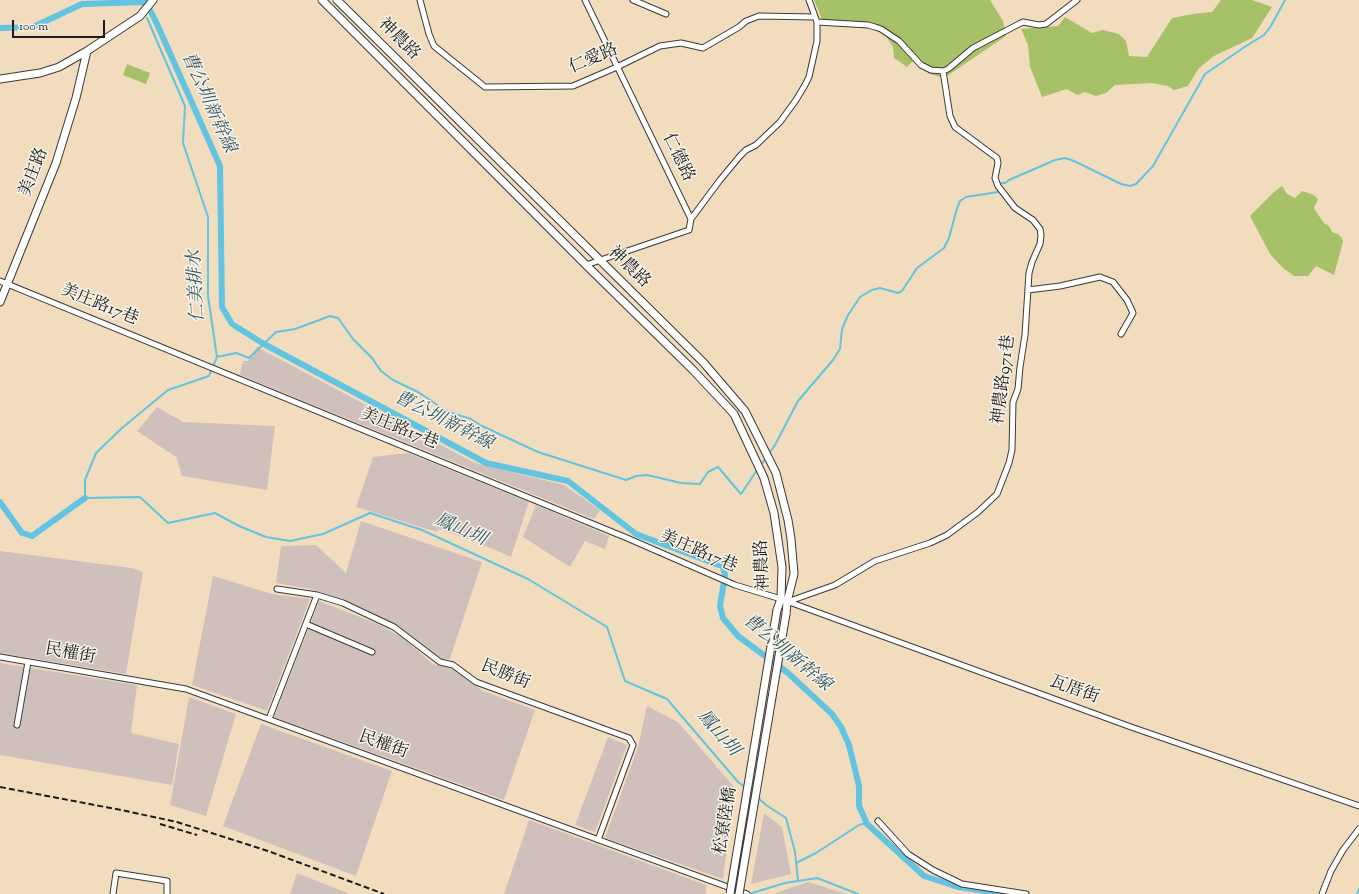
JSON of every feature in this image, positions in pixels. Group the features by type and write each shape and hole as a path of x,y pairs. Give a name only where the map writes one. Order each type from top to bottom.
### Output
{"street":[{"name":"神農路","path":"322,0 586,265 694,370 734,414 764,478 774,513 782,566 786,614"},
{"name":"神農路","path":"337,0 703,362 745,411 776,473 788,520 794,574 784,601 777,610"},
{"name":"仁愛路","path":"420,0 429,34 434,46 485,87 573,86 660,46 681,43 703,48 739,27 746,21 760,16 816,20 875,27 881,29 898,41 921,65 931,70 943,71"},
{"name":"仁德路","path":"585,0 691,219"},
{"path":"633,0 666,14"},
{"path":"586,265 689,230 691,219 740,156 746,150 756,145 780,122 796,100 809,77 817,40 816,20 809,0"},
{"path":"943,71 948,69 973,48 1023,22 1039,26 1046,24 1077,0"},
{"path":"0,79 59,67 87,51 140,16 153,1"},
{"name":"美庄路","path":"0,302 56,163 76,98 87,51"},
{"name":"神農路971巷","path":"784,601 835,585 875,561 930,543 947,535 978,512 997,494 1009,463 1012,450 1013,402 1018,389 1025,335 1029,273 1040,244 1040,229 1033,220 1015,208 998,186 995,178 998,163 997,158 955,127 950,116 943,71"},
{"path":"1028,290 1060,286 1100,277 1112,282 1127,300 1133,313 1121,334"},
{"name":"美庄路17巷","path":"0,281 620,535 735,585 784,601"},
{"name":"民勝街","path":"277,589 317,595 343,603 394,627 440,662 453,665 476,682 629,738 633,746 598,840"},
{"path":"269,719 317,595"},
{"name":"瓦厝街","path":"784,601 1131,727 1359,806"},
{"name":"松寮陸橋","path":"730,894 777,610"},
{"name":"松寮陸橋","path":"739,894 786,614"},
{"path":"306,624 372,652"},
{"name":"民權街","path":"0,657 186,689 747,894"},
{"path":"17,725 28,662"},
{"path":"878,821 908,854 933,870 962,884 1026,894"},
{"path":"1322,894 1331,871 1343,850 1359,829"},
{"path":"114,894 116,873 167,881 167,894"}],"shaded area":[{"path":"257,347 475,463 564,485 600,510 594,519 240,375 243,361 248,361"},
{"path":"157,407 183,422 275,426 267,490 182,476 176,457 137,431"},
{"path":"408,453 529,502 511,557 472,540 439,529 437,532 356,507 373,457"},
{"path":"536,505 609,536 605,549 585,541 570,567 523,537"},
{"path":"361,521 482,562 450,659 440,659 409,635 372,613 310,589 276,583 281,546 316,545 346,573"},
{"path":"0,551 132,568 143,572 126,674 0,653"},
{"path":"213,576 272,594 310,599 267,711 192,685"},
{"path":"319,601 378,624 403,638 433,664 453,669 483,691 535,710 504,800 274,717"},
{"path":"0,663 137,685 131,733 179,744 172,785 0,755"},
{"path":"189,697 236,714 206,816 170,805"},
{"path":"647,706 678,722 735,788 723,879 605,838 638,747"},
{"path":"261,724 392,771 356,876 223,826"},
{"path":"608,737 627,745 595,832 575,825"},
{"path":"764,813 782,827 791,874 751,884"},
{"path":"529,820 706,885 706,894 504,894"},
{"path":"297,873 350,894 290,894"},
{"path":"808,882 847,894 773,894"}],"green space":[{"path":"814,0 990,0 1003,21 1006,36 944,78 930,74 914,60 907,67 894,58 893,47 884,33 869,28 823,22"},
{"path":"1221,0 1252,0 1272,7 1252,38 1214,56 1199,68 1188,86 1174,90 1168,86 1152,83 1115,85 1106,93 1096,96 1085,92 1077,95 1067,89 1042,97 1030,67 1028,45 1021,29 1058,26 1065,17 1092,33 1103,30 1119,34 1126,41 1129,56 1147,57 1172,18 1212,12"},
{"path":"127,64 150,73 146,84 123,75"},
{"path":"1282,186 1287,194 1295,198 1302,191 1314,195 1318,199 1314,208 1319,216 1324,223 1329,226 1332,232 1338,234 1342,238 1343,242 1334,275 1316,266 1308,276 1294,276 1283,268 1270,254 1250,216"}],"waterway":[{"path":"761,465 775,445 798,401 833,360 840,349 842,329 848,315 860,297 872,290 880,288 898,293 902,291 917,268 944,248 949,238 960,201 966,197 998,192 998,186 1001,183 1005,183 1055,160 1065,158 1121,184 1130,186 1136,184 1153,166 1205,74 1264,35 1271,26 1285,0"},
{"name":"曹公圳新幹線","path":"0,28 33,27 82,4 146,2 220,166 222,307 232,324 264,344 486,463 568,481 636,534 723,566 725,575 720,606 723,618 738,636 788,673 832,714 841,727 849,745 859,786 859,806 867,824 924,876 958,887 1005,894"},
{"name":"鳳山圳","path":"147,18 185,106 183,143 208,217 208,296 217,357 209,376 168,390 122,428 96,453 85,480 85,498 140,497 168,523 215,513 239,526 266,537 290,541 323,534 370,513 422,530 528,579 607,627 625,681 667,699 738,782 746,788"},
{"path":"217,357 236,353 249,358 276,332 295,329 330,316 338,318 353,339 372,358 381,371 393,380 418,392 445,410 471,419 482,426 538,452 626,480 636,476 647,475 681,483 700,484 708,472 718,467 741,494 757,470"},
{"name":"鳳山圳","path":"0,502 22,533 32,536 85,498"},
{"name":"鳳山圳","path":"757,797 766,805 786,818 795,852 798,881"},
{"path":"796,863 816,853 859,825 867,823"},
{"path":"752,893 785,883 817,878 858,894"},
{"path":"1357,894 1359,889"}],"railway":[{"path":"0,787 177,822 268,851 384,894"},
{"path":"160,824 197,835"}],"water label":[{"name":"仁美排水","path":"198,286"}]}
